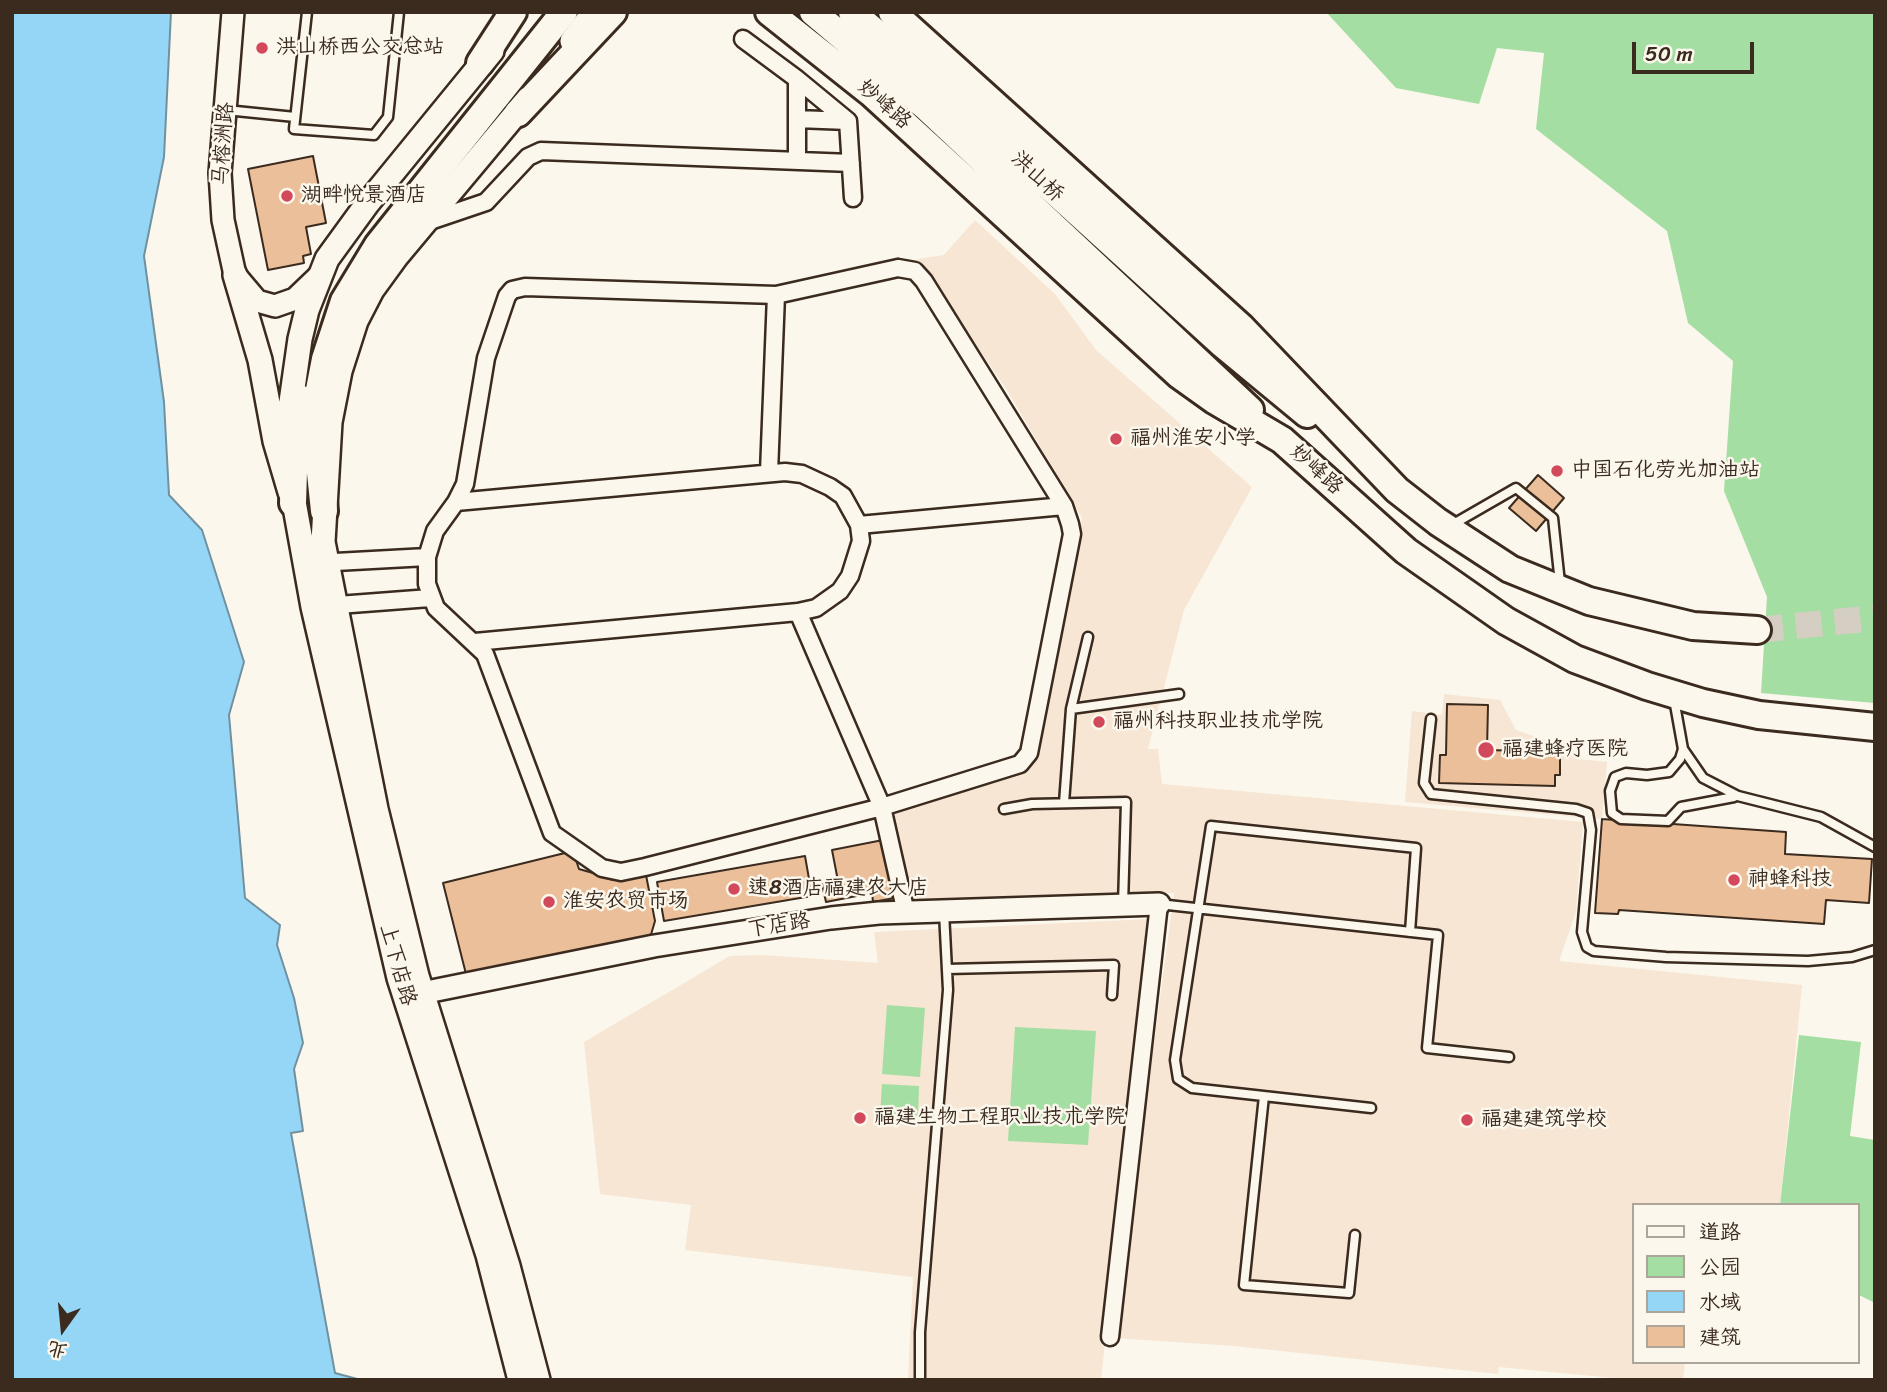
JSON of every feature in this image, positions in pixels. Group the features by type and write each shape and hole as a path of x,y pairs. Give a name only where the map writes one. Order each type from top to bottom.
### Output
{"main road":[{"path":"480,63 513,12"},
{"path":"293,503 287,441 289,411 300,339 319,276 346,232 480,63 526,12"},
{"path":"293,503 295,440 306,379 320,330 335,296 388,216 553,12"},
{"path":"324,511 314,416 325,359 344,301 378,245 564,12"},
{"name":"上下店路","path":"324,606 324,511 330,422 340,370 356,321 382,276 518,113 594,12"},
{"path":"518,113 613,12"},
{"name":"妙峰路","path":"769,12 872,93 1179,375 1214,400 1282,440 1406,551 1506,621 1575,659 1673,694 1759,715 1875,727"},
{"path":"813,12 926,107 1282,440"},
{"name":"洪山桥","path":"852,12 926,75 1221,343 1397,490"},
{"name":"妙峰路","path":"892,12 1242,328 1397,490 1446,527 1510,569 1610,607 1665,621 1757,630"},
{"path":"235,275 260,359 275,441 293,503"},
{"name":"上下店路","path":"293,503 302,553 324,606 376,809 413,994 488,1255 520,1380"},
{"name":"上下店路","path":"413,994 442,1050 508,1266 538,1380"}],"street":[{"name":"马榕洲路","path":"233,12 220,194 235,275"},
{"path":"743,39 848,121 853,198"},
{"path":"797,79 797,161"},
{"path":"797,119 848,121"},
{"path":"427,222 486,202 528,157 541,151 851,163"},
{"path":"898,268 915,271 924,281 1064,506 1072,534 1032,746 1026,759 1013,766 882,807 645,867 621,872 601,867 572,846 559,841 548,826 485,654 436,608 430,597 425,571 427,557 435,531 456,502 465,484 490,340 507,296 512,290 525,287 776,295 898,268"},
{"path":"235,275 257,301 275,306 295,299 319,276"},
{"path":"769,472 776,295"},
{"path":"456,502 769,472 802,474 830,487 843,496 859,525 857,559 840,591 828,602 798,612 475,642"},
{"path":"859,525 1064,506"},
{"path":"302,553 427,557"},
{"path":"324,606 430,597"},
{"path":"798,612 882,807 906,913"},
{"path":"1110,1337 1159,904"},
{"name":"下店路","path":"413,994 654,946 831,918 1159,904"}],"lane":[{"path":"307,12 294,129 374,135 388,117 399,12"},
{"path":"226,110 295,117"},
{"path":"1446,527 1516,488 1553,518 1560,590"},
{"path":"1065,803 1071,709 1088,636"},
{"path":"1071,709 1179,694"},
{"path":"1673,694 1683,749 1703,778 1738,796 1821,817 1875,847"},
{"path":"1431,719 1424,783 1431,794 1576,809 1588,813 1591,830 1582,932 1587,947 1594,951 1653,957 1808,961 1852,957 1875,950"},
{"path":"1683,749 1680,759 1670,772 1647,775 1626,773 1615,777 1610,791 1612,813 1621,819 1668,821 1681,807 1692,803 1738,796"},
{"path":"1004,809 1032,803 1126,802 1123,905"},
{"path":"1371,1108 1192,1088 1183,1085 1175,1072 1211,826 1416,848 1410,932"},
{"path":"1159,904 1438,935 1427,1048 1509,1057"},
{"path":"920,1380 920,1332 948,990 944,912"},
{"path":"947,969 1114,965 1112,995"},
{"path":"1264,1096 1244,1285 1349,1293 1354,1235"}],"shaded area":[{"name":"福建建筑学校","path":"975,220 1055,294 1096,350 1252,487 1184,610 1148,749 1158,749 1162,784 1583,822 1576,912 1559,961 1802,985 1780,1203 1632,1203 1632,1364 1685,1364 1683,1380 1634,1380 1499,1367 1498,1374 1234,1346 1115,1338 1174,893 911,903 891,815 1035,761 1082,518 1007,390 917,259 944,255"},
{"name":"福建蜂疗医院","path":"1444,694 1500,700 1516,730 1545,740 1579,759 1607,762 1602,819 1405,802 1412,711 1442,715"},
{"name":"福建生物工程职业技术学院","path":"1150,919 1101,1380 908,1380 913,1277 685,1250 691,1205 600,1194 584,1042 730,956 762,955 878,963 874,932"}],"green space":[{"path":"1326,12 1875,12 1875,703 1761,693 1767,597 1724,491 1733,361 1688,323 1667,231 1536,129 1544,53 1497,48 1479,104 1396,88"},
{"path":"887,1005 925,1008 920,1077 882,1074"},
{"path":"1015,1027 1096,1031 1088,1145 1008,1141"},
{"path":"1799,1035 1861,1042 1850,1136 1875,1140 1875,1303 1859,1295 1859,1203 1780,1203"},
{"path":"882,1084 919,1086 918,1118 880,1115"}],"water":[{"path":"12,12 171,12 164,157 144,256 164,402 169,495 202,530 244,662 229,715 245,898 280,925 277,945 294,998 303,1043 294,1069 303,1131 291,1133 335,1373 361,1380 12,1380"}],"building":[{"name":"湖畔悦景酒店","path":"313,156 326,223 306,227 311,254 303,256 304,263 268,270 248,169"},
{"path":"1538,475 1564,498 1536,531 1509,508"},
{"path":"1447,704 1488,705 1487,750 1560,752 1560,775 1555,775 1555,786 1439,783 1440,755 1446,755"},
{"name":"神蜂科技","path":"1602,819 1786,832 1785,854 1872,859 1869,903 1826,900 1824,924 1619,910 1618,914 1595,913"},
{"path":"883,840 895,898 873,902 872,893 826,902 822,884 838,881 832,850"},
{"name":"淮安农贸市场","path":"573,851 579,869 613,880 646,875 655,921 650,938 466,974 443,883"},
{"name":"速8酒店福建农大店","path":"805,856 812,896 664,921 657,882"}],"tunnel":[{"path":"1757,630 1875,618"}],"place":[{"name":"洪山桥西公交总站","path":"262,48"},
{"name":"湖畔悦景酒店","path":"287,196"},
{"name":"福州淮安小学","path":"1116,439"},
{"name":"中国石化劳光加油站","path":"1557,471"},
{"name":"福州科技职业技术学院","path":"1099,722"},
{"name":"福建蜂疗医院","path":"1486,750"},
{"name":"神蜂科技","path":"1734,880"},
{"name":"速8酒店福建农大店","path":"734,889"},
{"name":"淮安农贸市场","path":"549,902"},
{"name":"福建生物工程职业技术学院","path":"860,1118"},
{"name":"福建建筑学校","path":"1467,1120"}]}
